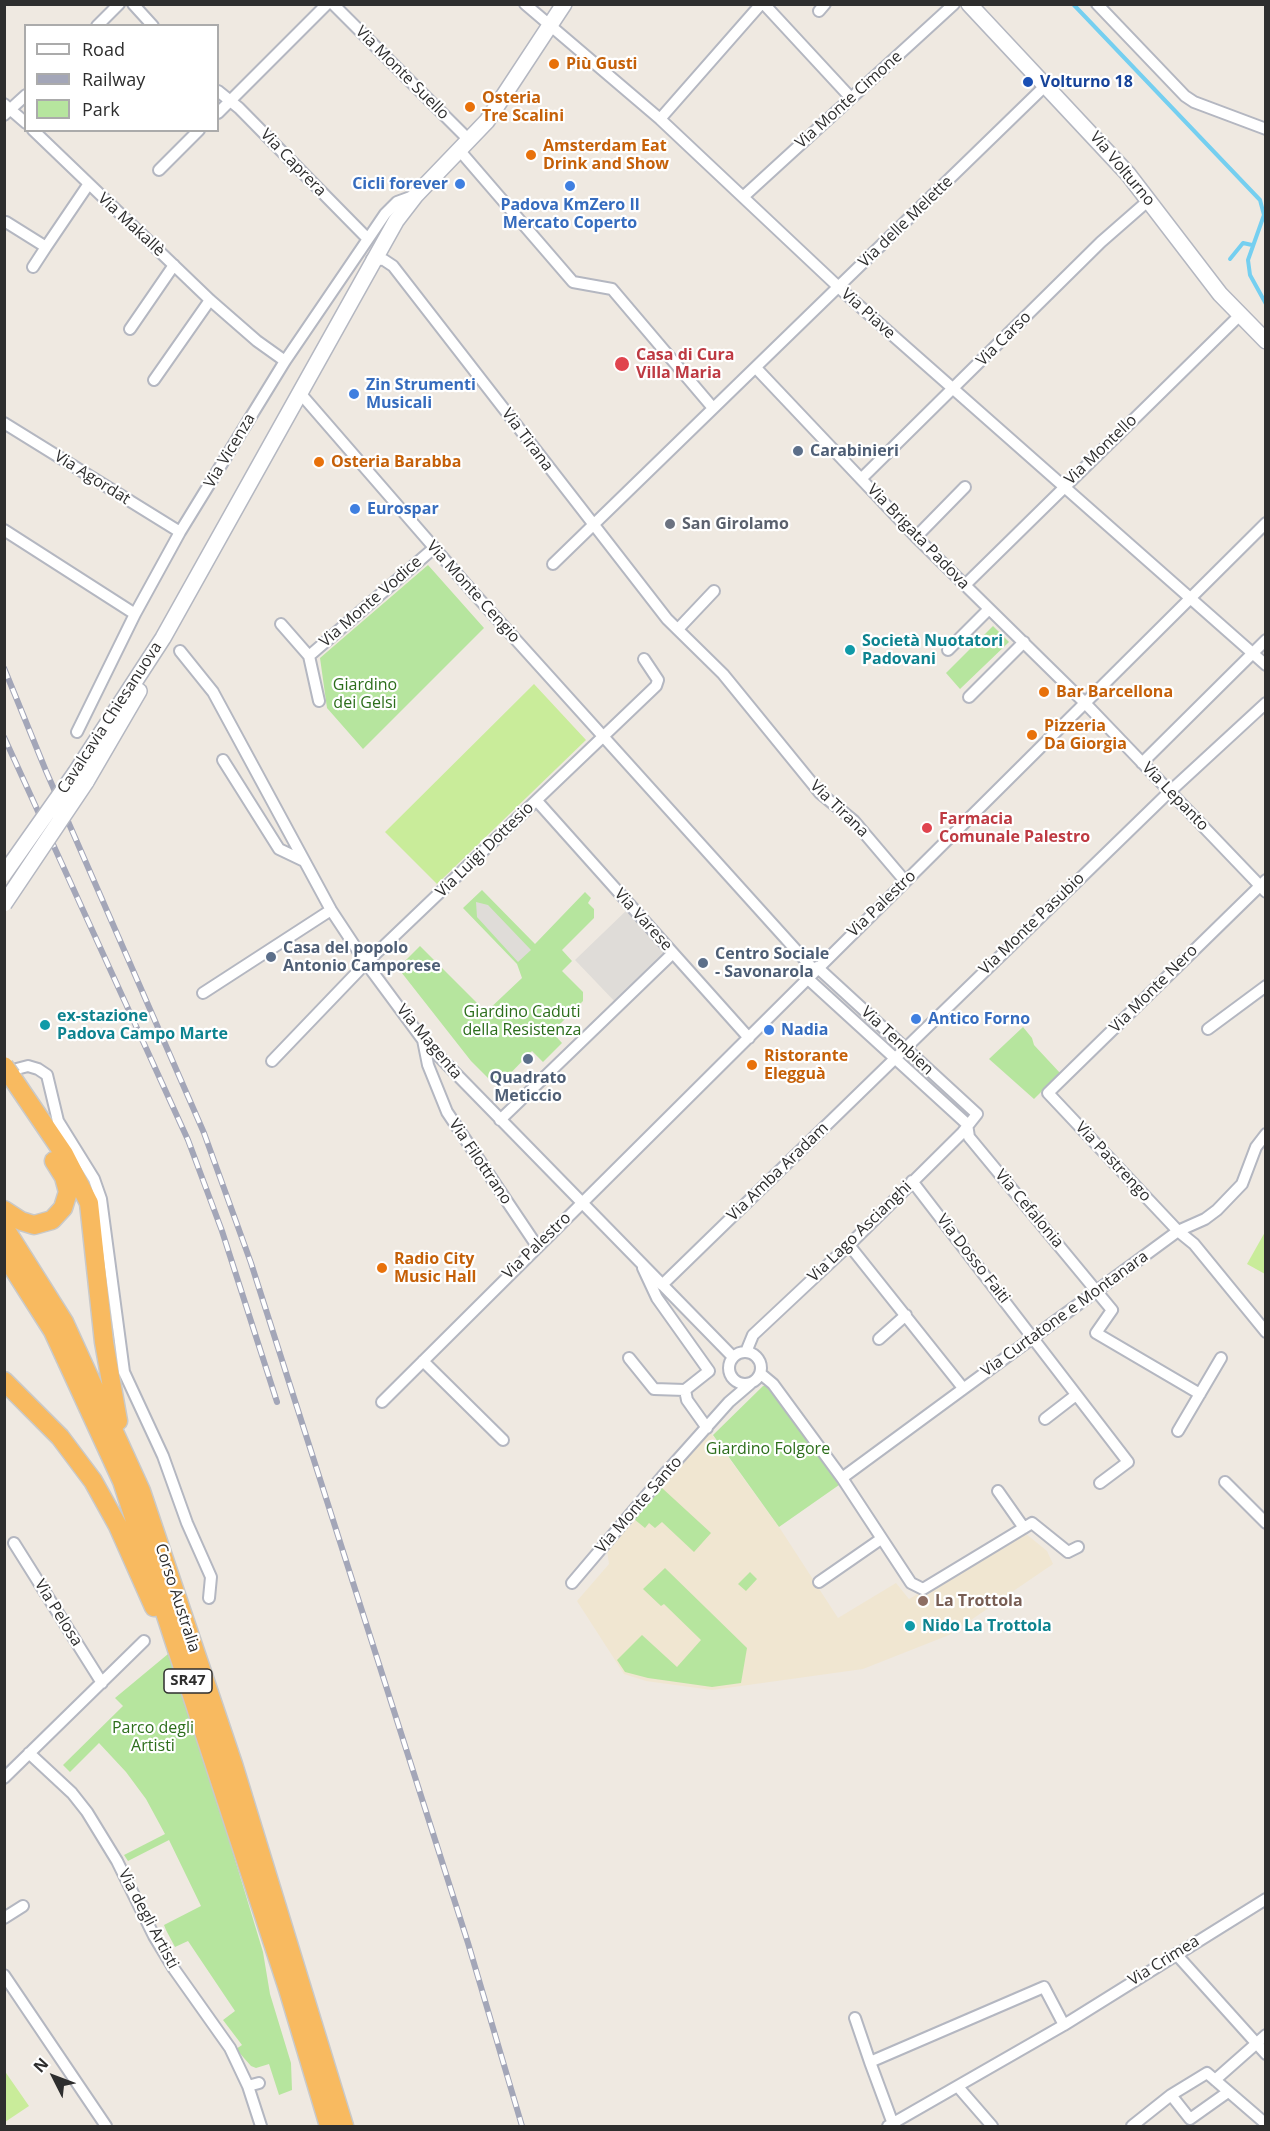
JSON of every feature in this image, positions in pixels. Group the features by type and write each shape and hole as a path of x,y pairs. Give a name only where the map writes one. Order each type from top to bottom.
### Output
{"highway":[{"path":"4,1210 21,1221 34,1225 52,1220 63,1208 68,1192 56,1163 6,1075"},
{"path":"6,1075 64,1154 89,1203 104,1342 125,1452"},
{"name":"Corso Australia","path":"4,1227 64,1322 125,1452 155,1532 233,1764 344,2127"},
{"name":"Corso Australia","path":"4,1254 53,1331 101,1433 140,1530 284,1978 329,2127"},
{"path":"4,1381 60,1437 93,1481 118,1526 187,1678"}],"main road":[{"name":"Via Vicenza","path":"163,638 372,259 416,195 465,146 495,111 564,4"},
{"name":"Via Volturno","path":"969,4 1046,85 1149,200 1239,316 1266,341"},
{"name":"Cavalcavia Chiesanuova","path":"4,904 81,777 144,682 163,638"},
{"name":"Cavalcavia Chiesanuova","path":"4,874 81,777"}],"street":[{"path":"99,24 119,4"},
{"path":"133,4 151,24"},
{"path":"219,111 327,4"},
{"name":"Via Monte Suello","path":"333,4 465,146"},
{"name":"Via Piave","path":"525,4 660,120 839,288 1062,488 1266,665"},
{"path":"660,120 762,4 850,98"},
{"name":"Via Monte Cimone","path":"744,197 954,4"},
{"path":"1097,4 1185,96 1194,102 1266,129"},
{"name":"Via delle Melette","path":"553,564 1046,85"},
{"name":"Via Caprera","path":"219,92 230,100 367,238"},
{"path":"24,96 7,109 24,122"},
{"name":"Via Makallè","path":"35,132 210,300 257,341 285,361"},
{"path":"159,170 197,132"},
{"path":"465,146 573,282 612,289 713,408"},
{"name":"Via Makallè","path":"33,267 88,185"},
{"name":"Via Vicenza","path":"77,732 135,614 180,532 285,361 367,238 397,202 416,195"},
{"name":"Via Carso","path":"861,479 1101,242 1149,200"},
{"path":"6,222 46,247"},
{"name":"Via Tirana","path":"372,259 389,262 667,619 742,697 820,793 854,821 905,881"},
{"name":"Via Makallè","path":"130,329 174,265"},
{"path":"154,380 210,300"},
{"name":"Via Montello","path":"964,585 1239,316"},
{"name":"Via Brigata Padova","path":"756,368 916,537 1084,702"},
{"name":"Via Monte Cengio","path":"300,393 434,548 813,971"},
{"name":"Via Agordat","path":"4,423 180,532"},
{"path":"916,537 965,487"},
{"name":"Via Palestro","path":"382,1402 1266,523"},
{"path":"4,531 135,614"},
{"name":"Via Monte Vodice","path":"309,656 434,548"},
{"path":"678,628 714,591"},
{"path":"948,650 989,609"},
{"name":"Via Monte Vodice","path":"281,624 309,656 319,701"},
{"path":"1142,763 1266,640"},
{"path":"969,697 1024,642"},
{"name":"Via Magenta","path":"180,651 213,692 302,860 366,963 423,1040 582,1203"},
{"path":"603,735 658,684 644,659"},
{"name":"Via Lepanto","path":"1084,702 1264,886"},
{"name":"Via Monte Pasubio","path":"894,1058 1171,791 1266,703"},
{"name":"Via Luigi Dottesio","path":"272,1061 366,963 537,801 603,735"},
{"name":"Via Magenta","path":"223,760 279,849 302,860"},
{"name":"Via Varese","path":"537,801 749,1038"},
{"name":"Via Monte Nero","path":"1048,1093 1264,886"},
{"path":"203,993 331,910"},
{"path":"500,1120 673,953"},
{"name":"Via Tembien","path":"813,971 977,1114"},
{"name":"Via Tembien","path":"813,971 894,1058 967,1124"},
{"path":"1208,1029 1266,986"},
{"name":"Via Filottrano","path":"423,1040 428,1065 447,1112 537,1246"},
{"name":"Via Amba Aradam","path":"662,1285 894,1058"},
{"name":"Corso Australia","path":"6,1075 28,1066 39,1069 47,1075 58,1121 94,1179 101,1199 124,1372 163,1456 187,1523 212,1577 209,1598"},
{"name":"Via Pastrengo","path":"1048,1093 1178,1231 1194,1244 1266,1332"},
{"name":"Via Lago Ascianghi","path":"746,1352 753,1335 849,1245 962,1133 977,1114"},
{"name":"Via Cefalonia","path":"967,1124 969,1137 1112,1310 1096,1333 1200,1394"},
{"name":"Via Curtatone e Montanara","path":"842,1478 1178,1231 1205,1220 1242,1184 1256,1147 1266,1134"},
{"name":"Via Dosso Faiti","path":"912,1181 1128,1462 1100,1483"},
{"path":"582,1203 733,1357"},
{"path":"849,1245 963,1388"},
{"path":"629,1358 654,1389 685,1390 709,1371 657,1298 641,1264"},
{"path":"879,1339 906,1315"},
{"path":"729,1402 732,1378 729,1366 733,1357 746,1352 759,1359 761,1374 773,1384 842,1478 911,1583 924,1588 1032,1523 1068,1552 1078,1546"},
{"path":"1178,1431 1221,1358"},
{"path":"423,1361 503,1440"},
{"name":"Via Monte Santo","path":"572,1583 729,1402 761,1374"},
{"path":"732,1378 740,1384 750,1384"},
{"path":"685,1390 687,1400 707,1428"},
{"path":"1045,1419 1076,1395"},
{"path":"1225,1482 1266,1522"},
{"path":"998,1491 1024,1528"},
{"path":"819,1582 881,1539"},
{"name":"Via Pelosa","path":"14,1543 102,1683"},
{"path":"4,1778 144,1641"},
{"name":"Via degli Artisti","path":"29,1753 72,1793 87,1812 117,1861 154,1936 253,2084 261,2127"},
{"path":"1262,1901 1266,1913"},
{"name":"Via Crimea","path":"855,2018 890,2125 959,2088 1064,2025 1262,1901"},
{"path":"4,1918 22,1906"},
{"path":"1176,1954 1266,2054"},
{"path":"4,1975 106,2127"},
{"path":"870,2062 1044,1987 1064,2025"},
{"path":"1215,2080 1266,2035"},
{"path":"1132,2127 1171,2095 1207,2073 1266,2124"},
{"path":"959,2088 992,2127"},
{"path":"1171,2095 1190,2119 1228,2092"}],"shaded area":[{"path":"476,902 488,905 531,950 518,962 477,917"},
{"path":"631,906 673,953 619,1006 575,960"},
{"path":"710,1432 781,1530 838,1618 896,1583 909,1599 1025,1533 1047,1551 1053,1564 949,1635 863,1669 712,1690 646,1681 624,1674 577,1601 609,1564 607,1550"}],"green space":[{"name":"Giardino dei Gelsi","path":"428,565 484,628 363,749 327,708 320,658"},
{"path":"993,626 1009,642 960,689 946,673"},
{"path":"534,684 586,740 437,884 385,832"},
{"name":"Giardino Caduti della Resistenza","path":"482,890 535,944 585,892 591,898 588,903 594,909 594,918 562,950 572,961 562,971 583,992 583,1001 552,1032 562,1043 543,1062 532,1051 501,1083 492,1082 471,1061 398,968 420,946 486,1012 522,978 517,964 463,908"},
{"path":"1023,1027 1032,1038 1034,1045 1060,1073 1034,1099 989,1059"},
{"path":"1265,1232 1265,1274 1247,1264"},
{"name":"Giardino Folgore","path":"763,1386 769,1386 839,1485 779,1527 713,1435"},
{"path":"662,1488 711,1533 694,1552 662,1522 655,1528 649,1523 645,1528 634,1519"},
{"path":"665,1568 747,1648 741,1683 712,1687 648,1678 625,1672 617,1660 642,1635 677,1667 701,1640 664,1604 661,1606 643,1589"},
{"path":"750,1572 757,1579 746,1591 738,1584"},
{"name":"Parco degli Artisti","path":"168,1654 191,1714 263,1952 270,1994 291,2063 292,2090 279,2095 269,2064 256,2068 251,2066 236,2049 242,2045 223,2020 235,2011 188,1941 175,1947 166,1930 164,1925 201,1906 169,1840 128,1861 124,1855 165,1834 146,1799 126,1772 99,1743 70,1772 63,1765 123,1706 115,1698"},
{"path":"4,2070 29,2106 5,2122 4,2122"}],"waterway":[{"path":"1073,4 1260,200 1264,215 1248,260 1250,275 1266,304"},
{"path":"1230,259 1243,243 1252,245"}],"railway":[{"path":"4,668 46,771 204,1133 251,1263 468,1943 522,2126"},
{"path":"4,737 188,1140 222,1231 277,1402"}],"place":[{"name":"Più Gusti","path":"554,64"},
{"name":"Volturno 18","path":"1028,82"},
{"name":"Osteria Tre Scalini","path":"470,107"},
{"name":"Amsterdam Eat Drink and Show","path":"531,155"},
{"name":"Cicli forever","path":"460,184"},
{"name":"Padova KmZero Il Mercato Coperto","path":"570,186"},
{"name":"Casa di Cura Villa Maria","path":"622,364"},
{"name":"Zin Strumenti Musicali","path":"354,394"},
{"name":"Carabinieri","path":"798,451"},
{"name":"Osteria Barabba","path":"319,462"},
{"name":"Eurospar","path":"355,509"},
{"name":"San Girolamo","path":"670,524"},
{"name":"Società Nuotatori Padovani","path":"850,650"},
{"name":"Bar Barcellona","path":"1044,692"},
{"name":"Pizzeria Da Giorgia","path":"1032,735"},
{"name":"Farmacia Comunale Palestro","path":"927,828"},
{"name":"Casa del popolo Antonio Camporese","path":"271,957"},
{"name":"Centro Sociale - Savonarola","path":"703,963"},
{"name":"Antico Forno","path":"916,1019"},
{"name":"ex-stazione Padova Campo Marte","path":"45,1025"},
{"name":"Nadia","path":"769,1030"},
{"name":"Quadrato Meticcio","path":"528,1059"},
{"name":"Ristorante Elegguà","path":"752,1065"},
{"name":"Radio City Music Hall","path":"382,1268"},
{"name":"La Trottola","path":"923,1601"},
{"name":"Nido La Trottola","path":"910,1626"}]}
